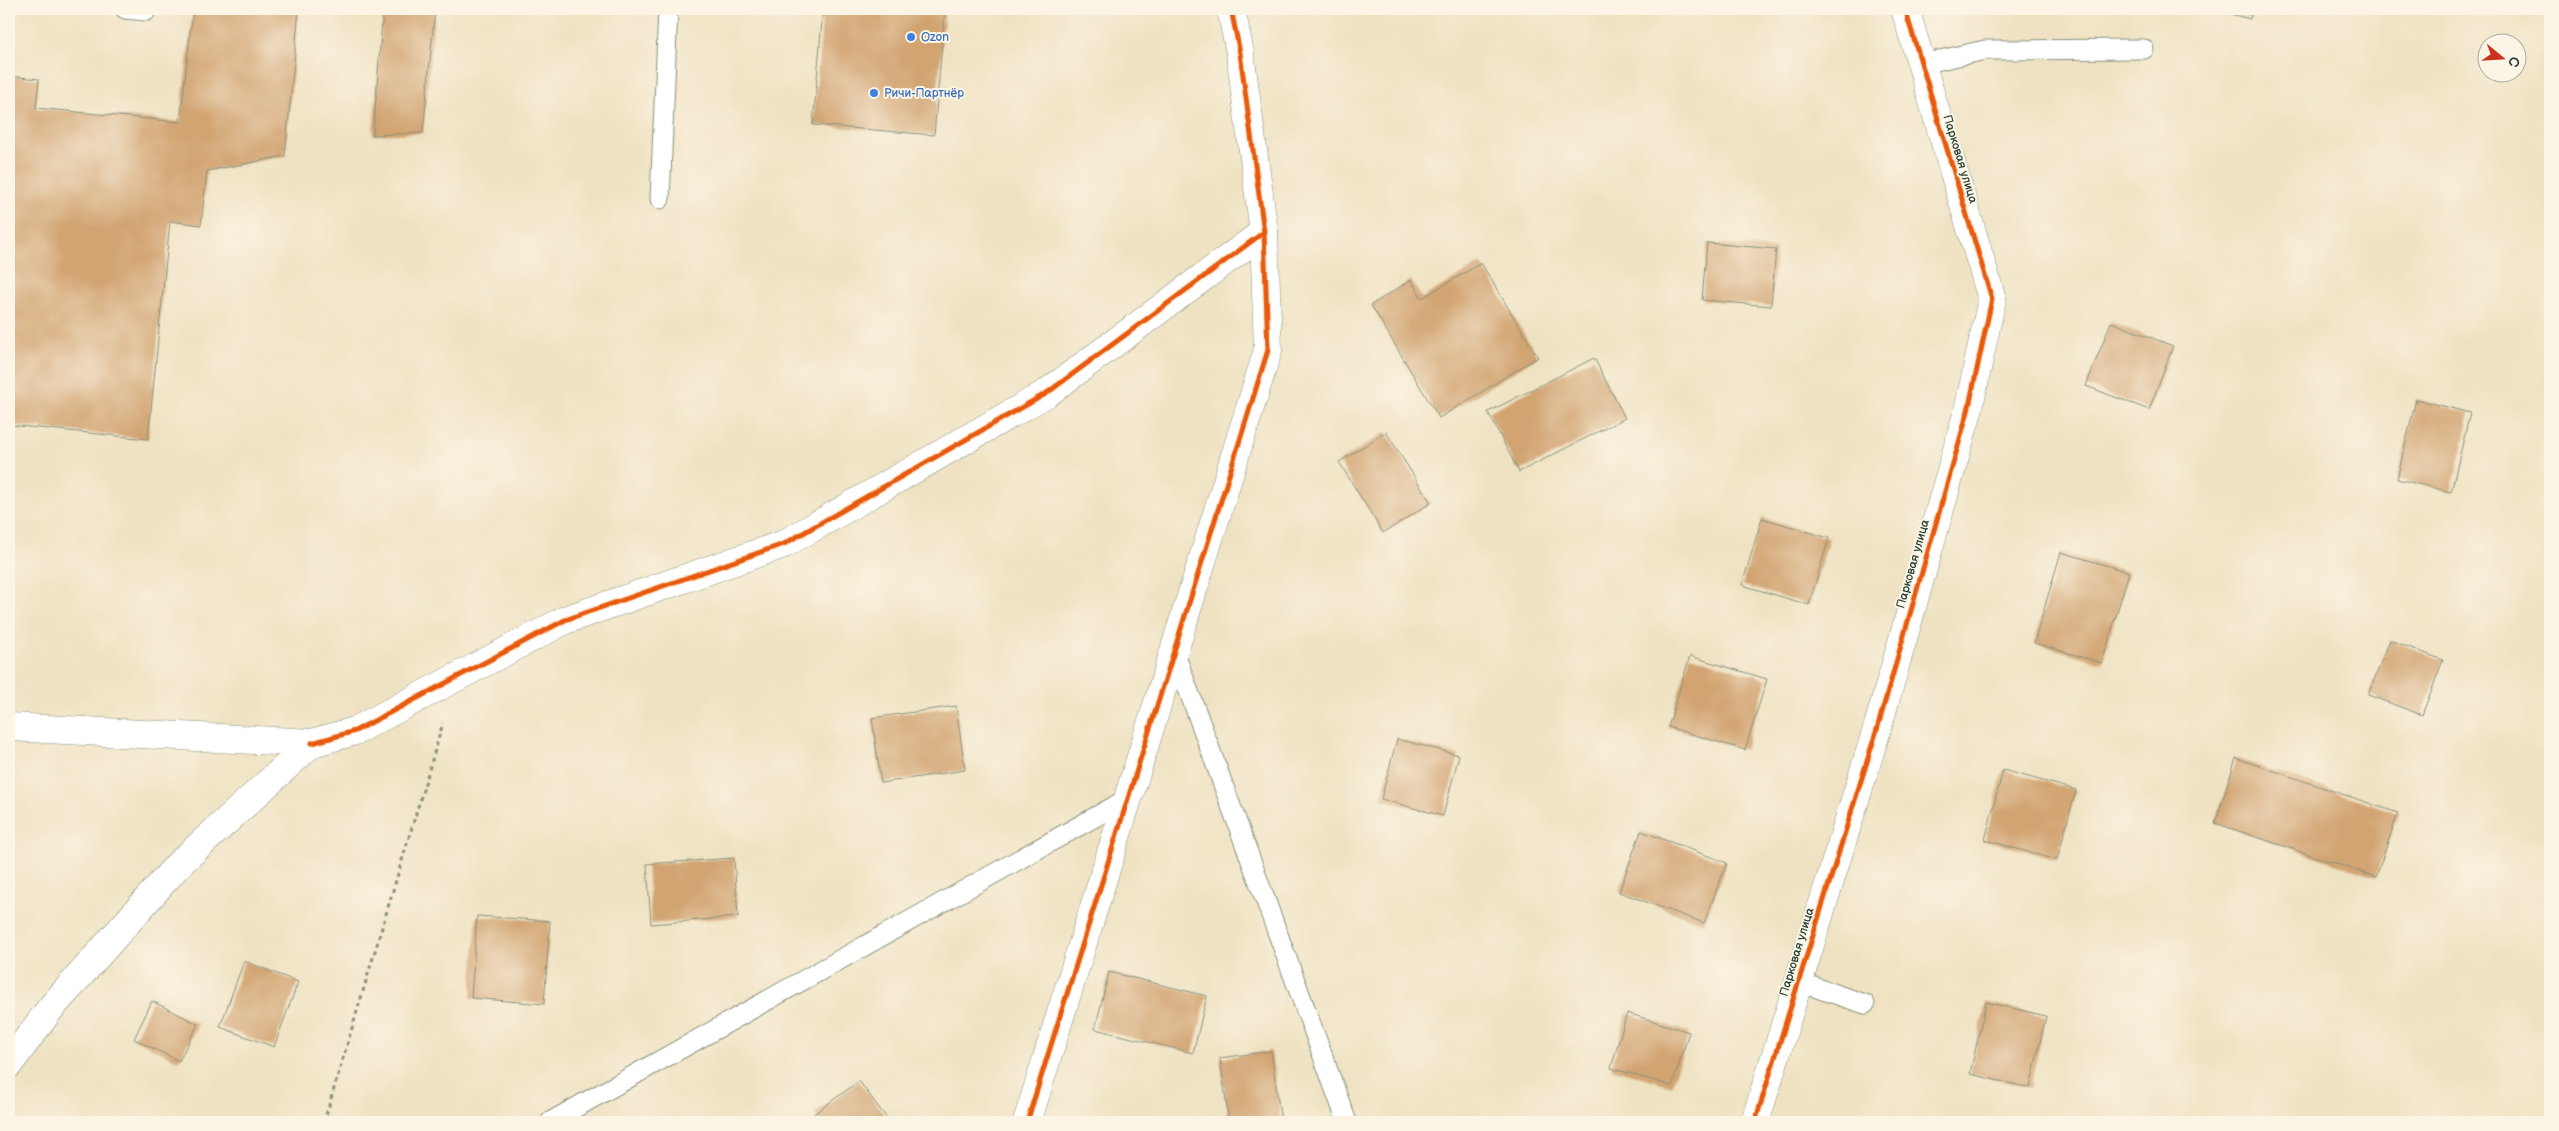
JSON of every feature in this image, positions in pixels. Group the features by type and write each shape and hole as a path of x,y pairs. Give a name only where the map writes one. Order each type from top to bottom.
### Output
{"street":[{"path":"1027,1122 1268,350 1264,232 1240,53 1231,9"},
{"name":"Парковая улица","path":"1755,1122 1878,726 1968,411 1992,299 1905,9"},
{"path":"9,726 312,743 356,730 565,620 784,544 1047,393 1264,232"},
{"path":"9,1064 50,1009 178,865 312,743"}],"lane":[{"path":"125,9 146,11 147,9"},
{"path":"660,199 668,9"},
{"path":"1922,64 1985,50 2144,49"},
{"path":"1174,651 1347,1122"},
{"path":"550,1122 1128,798"},
{"path":"1799,982 1865,1004"}],"path":[{"path":"324,1122 457,677"}],"building":[{"path":"193,9 299,9 285,156 207,171 201,225 170,221 148,439 9,425 9,76 39,79 36,108 180,122"},
{"path":"383,9 435,9 423,133 373,135"},
{"path":"823,9 945,9 934,135 813,125"},
{"path":"2211,9 2253,9 2250,19"},
{"path":"1707,243 1776,249 1771,306 1702,300"},
{"path":"1481,263 1538,357 1439,418 1371,305 1411,280 1422,298"},
{"path":"2111,322 2173,346 2149,410 2086,386"},
{"path":"1594,358 1625,418 1519,472 1488,412"},
{"path":"2416,399 2470,413 2451,492 2397,479"},
{"path":"1386,432 1431,503 1383,533 1339,462"},
{"path":"1762,518 1829,538 1809,605 1742,585"},
{"path":"2061,552 2129,572 2102,663 2034,643"},
{"path":"2390,640 2443,660 2422,715 2368,695"},
{"path":"1690,656 1767,679 1745,750 1668,727"},
{"path":"956,706 965,770 881,783 872,718"},
{"path":"1397,739 1459,755 1443,816 1381,799"},
{"path":"2236,758 2398,813 2376,877 2215,823"},
{"path":"2003,770 2076,790 2057,860 1985,840"},
{"path":"1641,831 1727,863 1704,923 1619,892"},
{"path":"734,858 738,917 651,924 647,864"},
{"path":"477,916 550,921 544,1004 471,998"},
{"path":"244,961 298,982 274,1047 220,1027"},
{"path":"1109,972 1207,996 1193,1053 1095,1029"},
{"path":"152,1001 198,1024 179,1061 134,1039"},
{"path":"1986,1002 2046,1016 2030,1088 1970,1074"},
{"path":"1627,1013 1689,1032 1672,1086 1611,1068"},
{"path":"1271,1051 1281,1122 1229,1122 1220,1058"},
{"path":"859,1081 888,1120 885,1122 820,1122 814,1114"}],"cycle path":[{"path":"1027,1122 1268,350 1264,232 1240,53 1231,9"},
{"path":"1755,1122 1878,726 1968,411 1992,299 1905,9"},
{"path":"312,743 355,731 565,620 784,544 1047,393 1264,232"}],"place":[{"name":"Ozon","path":"911,37"},
{"name":"Ричи-Партнёр","path":"874,93"}]}
